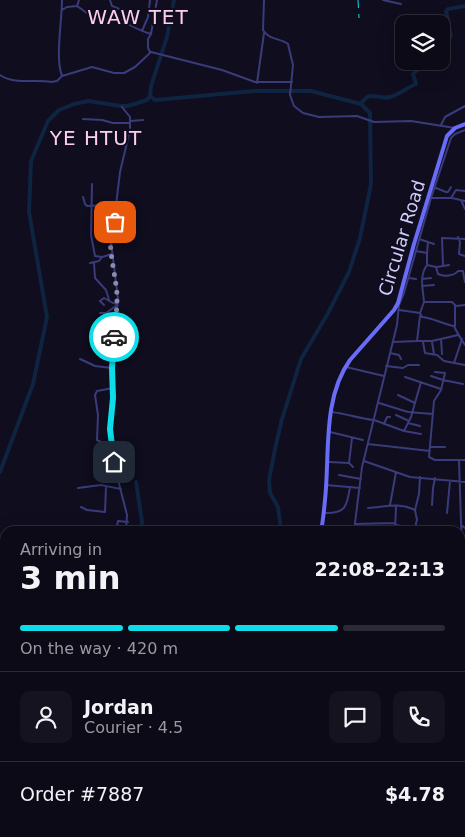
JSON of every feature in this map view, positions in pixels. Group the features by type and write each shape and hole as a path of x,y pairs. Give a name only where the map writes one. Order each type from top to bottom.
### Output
{"main road":[{"path":"455,128 464,127"},
{"name":"Circular Road","path":"322,526 326,462 336,386 346,367 399,304 447,136 455,128"}],"street":[{"path":"62,0 59,52 62,76"},
{"path":"77,6 79,0"},
{"path":"110,0 112,6 122,10 122,21"},
{"path":"142,32 148,17 150,0"},
{"path":"150,52 147,45 158,0"},
{"path":"257,83 264,31 262,23 264,0"},
{"path":"383,0 401,4"},
{"path":"62,10 67,7 77,6 94,18 122,21 127,26 136,27 142,32 151,34"},
{"path":"264,31 268,36 288,44 293,66 290,95 294,106 307,115 319,117 357,116 374,122 406,121 455,128"},
{"path":"0,75 18,81 51,82 58,80 62,76 92,67 114,73 124,73 135,67 150,52"},
{"path":"150,52 222,70 257,83 292,82"},
{"path":"122,107 129,116 130,122 122,154 116,205 117,218 113,225 111,242 118,297 113,351 110,429 114,464 128,522 127,526"},
{"path":"441,125 445,117 465,107"},
{"path":"82,119 117,124 143,120"},
{"path":"408,526 355,524 361,479 393,342 399,304 409,278 430,198 436,188 451,138 464,127"},
{"path":"92,184 92,236 95,256 102,257 112,254"},
{"path":"436,188 446,192 451,187"},
{"path":"451,198 456,190 465,191"},
{"path":"83,197 85,204 92,206 116,205"},
{"path":"430,198 451,198 465,201"},
{"path":"461,200 465,208"},
{"path":"113,225 108,214 116,205"},
{"path":"458,237 460,242 459,254 465,256"},
{"path":"443,265 442,238 458,237 465,239"},
{"path":"419,239 434,244"},
{"path":"417,341 420,315 424,302 422,279 426,265 428,242"},
{"path":"416,251 427,254"},
{"path":"90,263 99,261 102,257"},
{"path":"94,262 95,278 106,290 108,300"},
{"path":"426,265 436,267 449,264"},
{"path":"436,267 440,276 463,271 465,282"},
{"path":"409,278 416,279"},
{"path":"422,279 431,278"},
{"path":"422,286 434,285"},
{"path":"104,306 100,300 104,298 116,304"},
{"path":"424,302 452,302 455,306 465,306"},
{"path":"106,313 116,304"},
{"path":"455,306 455,326 465,346"},
{"path":"399,310 420,315 439,323 455,326"},
{"path":"100,314 116,311"},
{"path":"103,356 100,337 101,322 116,320"},
{"path":"393,342 423,342 441,340 458,335"},
{"path":"454,363 462,339"},
{"path":"441,340 442,354"},
{"path":"432,341 434,354"},
{"path":"423,342 425,353 434,354 444,361 465,365"},
{"path":"103,350 113,351"},
{"path":"390,353 399,355 401,359"},
{"path":"80,359 95,366 112,368"},
{"path":"386,366 403,368 408,365 419,365"},
{"path":"346,367 384,376"},
{"path":"435,372 444,373 444,380 442,389 434,399 429,457 432,459 465,460"},
{"path":"405,376 442,389"},
{"path":"431,376 463,384"},
{"path":"404,431 413,412 422,382"},
{"path":"112,444 97,440 98,415 95,393 113,388"},
{"path":"398,395 416,402"},
{"path":"378,403 413,412 433,414"},
{"path":"332,412 350,414 404,431 421,434"},
{"path":"396,415 420,426"},
{"path":"384,424 387,417 390,417"},
{"path":"330,432 362,440"},
{"path":"348,463 352,438"},
{"path":"99,458 98,447 100,442"},
{"path":"368,444 430,451"},
{"path":"430,447 445,447"},
{"path":"459,460 461,525"},
{"path":"364,461 410,477 465,482"},
{"path":"326,462 348,463 353,467"},
{"path":"390,505 396,472"},
{"path":"340,476 361,479"},
{"path":"415,526 417,520 414,510 419,491 420,477"},
{"path":"432,505 435,478"},
{"path":"447,513 450,481"},
{"path":"78,488 101,485 121,489"},
{"path":"326,485 360,488"},
{"path":"80,507 87,510 105,512 106,487"},
{"path":"324,513 340,511 345,508 348,502 350,487"},
{"path":"368,508 390,505 396,507 405,506 414,510"},
{"path":"395,524 396,507"},
{"path":"117,526 118,521 128,522"}],"waterway":[{"path":"174,0 167,37 151,86 150,96 155,100 254,91 311,91 361,104 370,113 371,184 360,238 349,272 327,315 301,359 282,419 275,449 269,480 270,493 278,507 280,526"},
{"path":"447,15 446,11 448,9 465,6"},
{"path":"450,31 450,37"},
{"path":"361,104 368,97 386,98 416,84 413,74 418,70"},
{"path":"0,472 33,384 47,317 29,212 31,161 48,121 59,110 88,101 128,106 147,100 150,96"},
{"path":"136,482 142,526"}],"railway":[{"path":"358,0 359,18"}],"way so far":[{"path":"114,337 118,297 111,232 115,222"}],"district":[{"name":"WAW TET","path":"138,17"},
{"name":"YE HTUT","path":"96,138"}],"route":[{"path":"114,337 113,398 110,429 114,462"}]}
